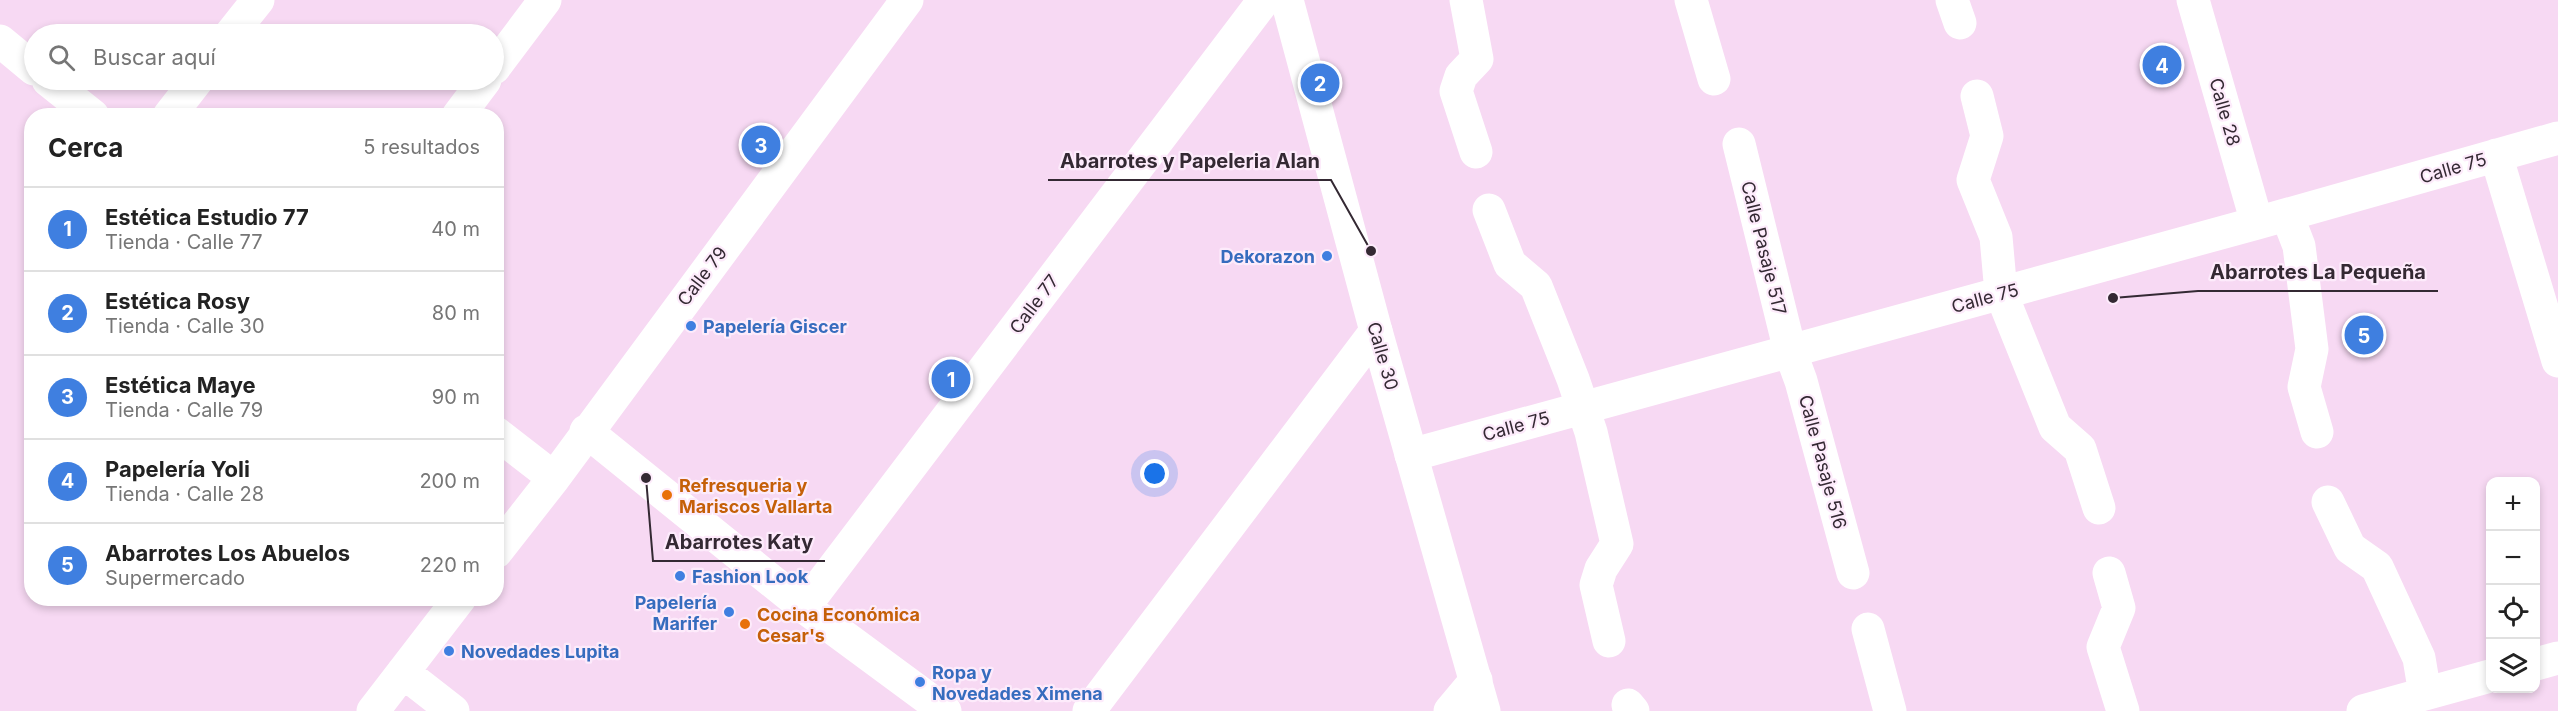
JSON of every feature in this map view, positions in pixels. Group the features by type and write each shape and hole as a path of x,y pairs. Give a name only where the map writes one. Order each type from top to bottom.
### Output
{"street":[{"path":"239,24 258,0"},
{"path":"504,55 545,0"},
{"name":"Calle 79","path":"504,542 554,478 586,431 907,0"},
{"name":"Calle 77","path":"804,607 1264,0"},
{"name":"Calle 30","path":"1287,0 1376,331 1480,696"},
{"path":"1466,0 1477,59 1461,76 1456,91 1476,152"},
{"path":"1692,0 1714,79"},
{"name":"Calle 28","path":"2193,0 2272,219 2299,246 2312,349 2304,387 2317,432"},
{"path":"0,41 24,61"},
{"path":"60,90 83,108"},
{"path":"175,108 189,90"},
{"path":"464,108 478,90"},
{"path":"1977,96 1987,136 1973,180 1996,237 2001,293 2055,427 2080,449 2099,508"},
{"name":"Calle 75","path":"1411,455 2272,219 2558,138"},
{"name":"Calle Pasaje 517","path":"1739,144 1790,351"},
{"path":"2496,155 2558,361"},
{"path":"1489,210 1510,264 1536,286 1591,432 1617,544 1601,569 1596,585 1609,641"},
{"path":"1089,711 1376,331"},
{"name":"Calle Pasaje 516","path":"1790,351 1801,381 1853,573"},
{"path":"586,431 804,607 945,711"},
{"path":"504,439 554,478"},
{"path":"2328,502 2350,548 2377,567 2419,658 2425,694"},
{"path":"2109,573 2119,608 2103,647 2123,711"},
{"path":"373,711 454,606"},
{"path":"1868,629 1890,711"},
{"path":"2540,663 2558,658"},
{"path":"403,672 453,711"},
{"path":"2363,711 2486,677"},
{"path":"1450,711 1480,696"}],"place":[{"name":"Papelería Yoli","path":"2162,65"},
{"name":"Estética Rosy","path":"1320,83"},
{"name":"Estética Maye","path":"761,145"},
{"name":"Abarrotes y Papeleria Alan","path":"1371,251"},
{"name":"Dekorazon","path":"1327,256"},
{"name":"Abarrotes La Pequeña","path":"2113,298"},
{"name":"Papelería Giscer","path":"691,326"},
{"name":"Abarrotes Los Abuelos","path":"2364,335"},
{"name":"Estética Estudio 77","path":"951,379"},
{"name":"Abarrotes Katy","path":"646,478"},
{"name":"Refresqueria y Mariscos Vallarta","path":"667,495"},
{"name":"Fashion Look","path":"680,576"},
{"name":"Papelería Marifer","path":"729,612"},
{"name":"Cocina Económica Cesar's","path":"745,624"},
{"name":"Novedades Lupita","path":"449,651"},
{"name":"Ropa y Novedades Ximena","path":"920,682"}]}
